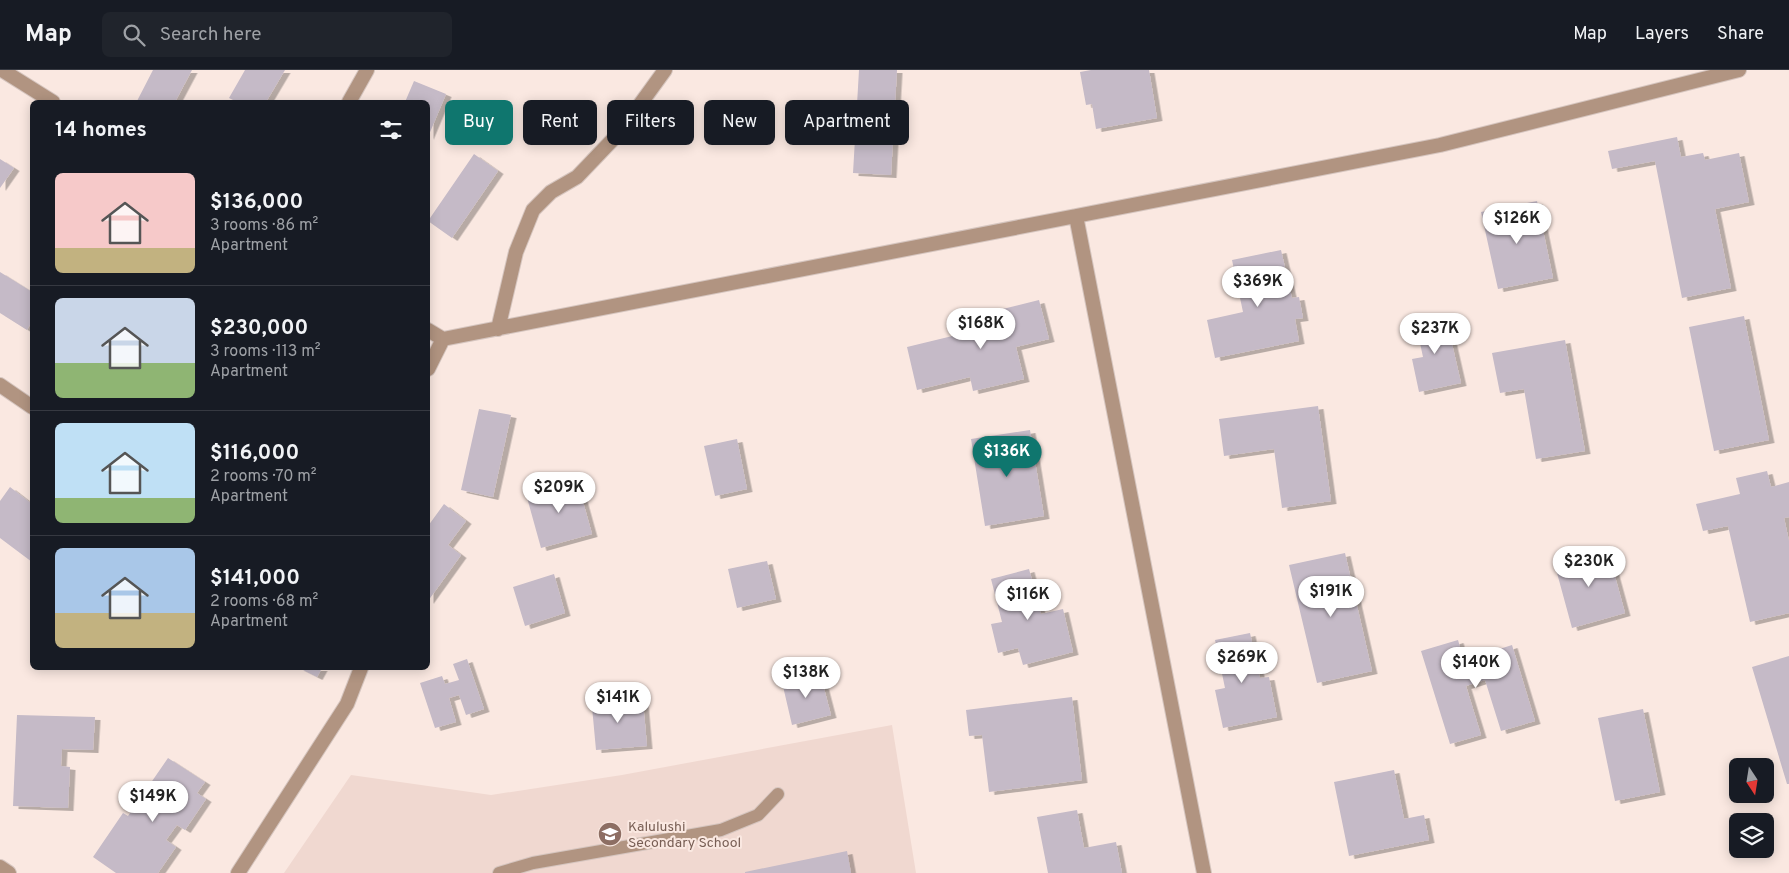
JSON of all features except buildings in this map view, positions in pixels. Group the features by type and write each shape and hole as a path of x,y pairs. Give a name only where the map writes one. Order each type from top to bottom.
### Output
{"street":[{"path":"2,70 50,100"},
{"path":"350,100 367,70"},
{"path":"498,329 516,252 534,210 551,192 577,177 620,132 665,70"},
{"path":"430,331 443,339 498,329 1440,145 1739,70"},
{"path":"1076,216 1204,873"},
{"path":"430,365 443,339"},
{"path":"0,385 30,406"},
{"path":"238,873 347,704 359,670"},
{"path":"0,867 9,873"}],"lane":[{"path":"499,873 533,863 721,830 758,815 778,794"}],"shaded area":[{"name":"Kalulushi Secondary School","path":"892,725 916,873 284,873 351,775 491,795 622,775"}],"place":[{"name":"Kalulushi Secondary School","path":"610,834"}]}
